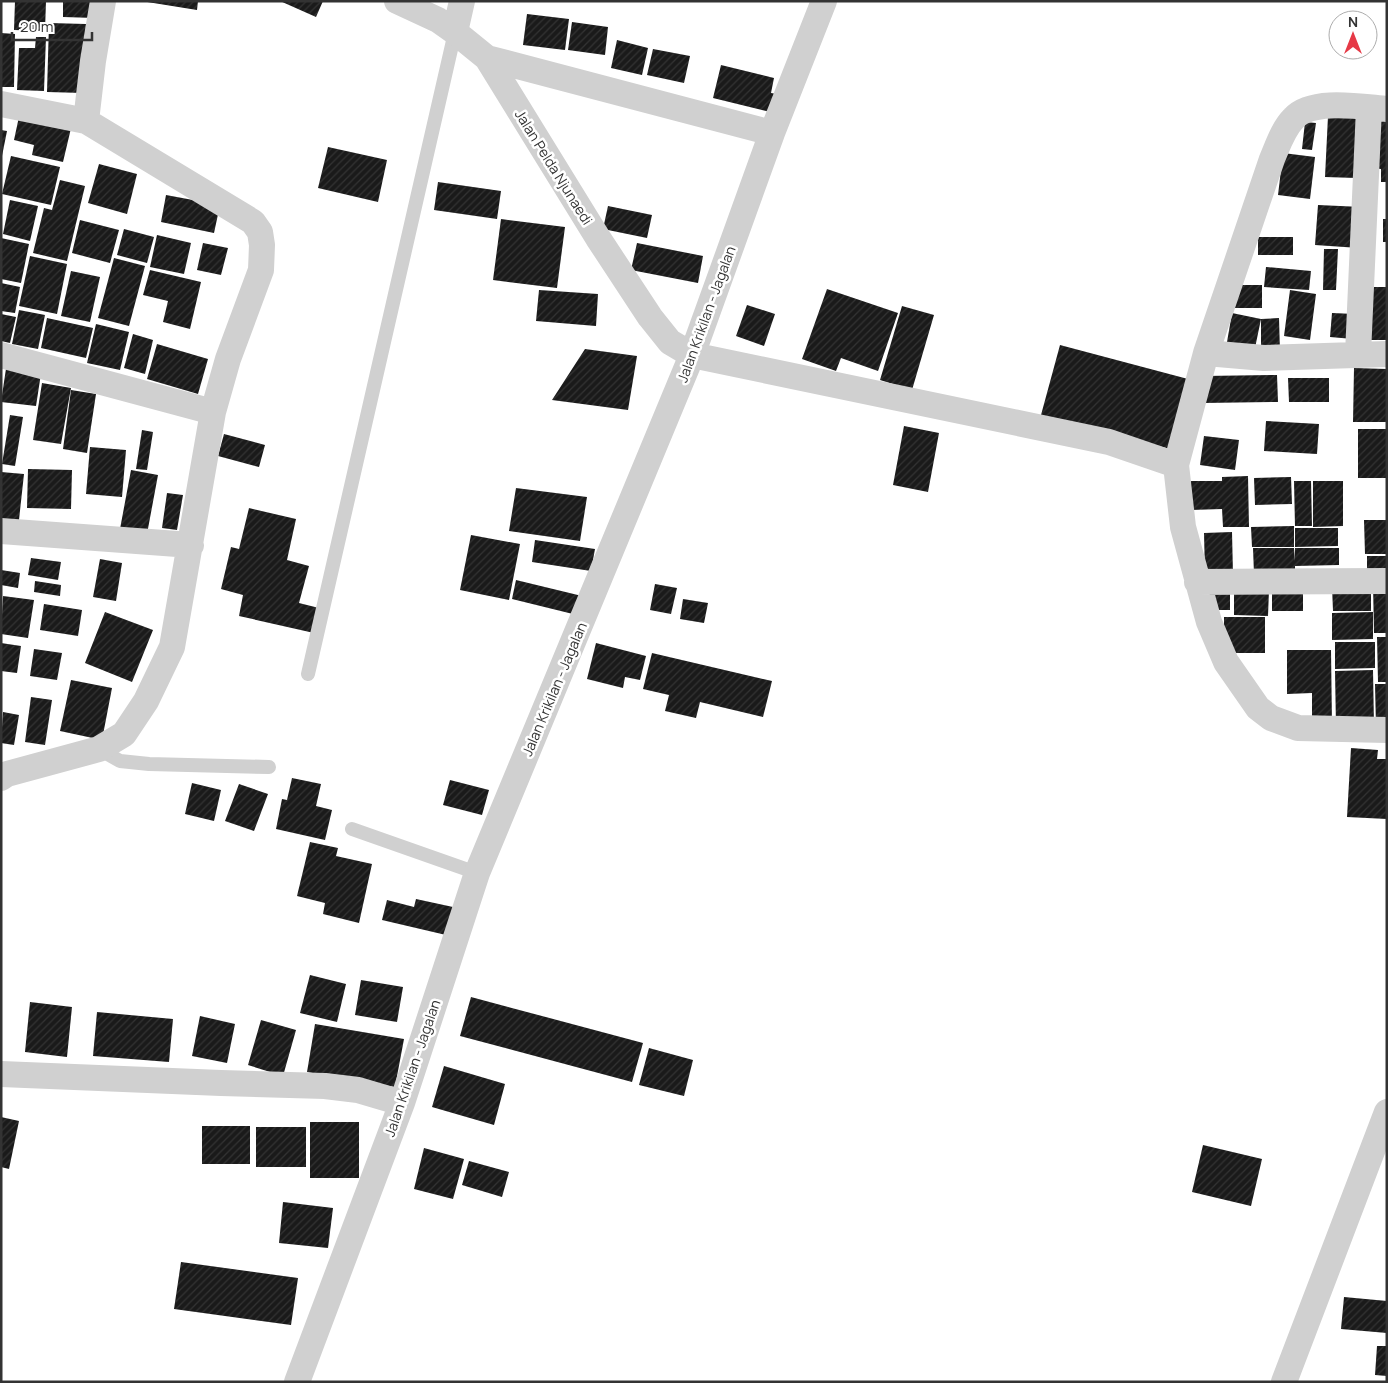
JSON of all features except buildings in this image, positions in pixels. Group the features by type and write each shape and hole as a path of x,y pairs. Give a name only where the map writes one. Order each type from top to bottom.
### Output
{"street":[{"path":"86,121 102,1"},
{"name":"Jalan Pelda Njunaedi","path":"397,1 438,20 487,58 598,238 650,318 670,342 692,355 1109,442 1176,465"},
{"path":"455,32 462,1"},
{"name":"Jalan Krikilan - Jagalan","path":"297,1382 402,1103 477,873 692,355 772,133 824,1"},
{"path":"487,58 772,133"},
{"path":"1,104 86,121 253,222 260,232 262,245 261,270 228,359 213,412 172,647 131,726 124,734 99,749 7,774 1,778"},
{"path":"1358,354 1378,108 1324,105 1306,109 1294,117 1283,133 1272,159 1206,353 1176,465 1183,527 1209,622 1226,662 1258,708 1271,718 1298,728 1387,730"},
{"path":"1206,353 1264,358 1387,354"},
{"path":"1,355 213,412"},
{"path":"1,531 190,545"},
{"path":"1197,582 1387,581"},
{"path":"1,1074 325,1086 358,1090 402,1103"},
{"path":"1284,1382 1387,1112"}],"lane":[{"path":"308,674 455,32"},
{"path":"99,749 120,761 204,766 269,767"},
{"path":"352,829 477,873"}]}
